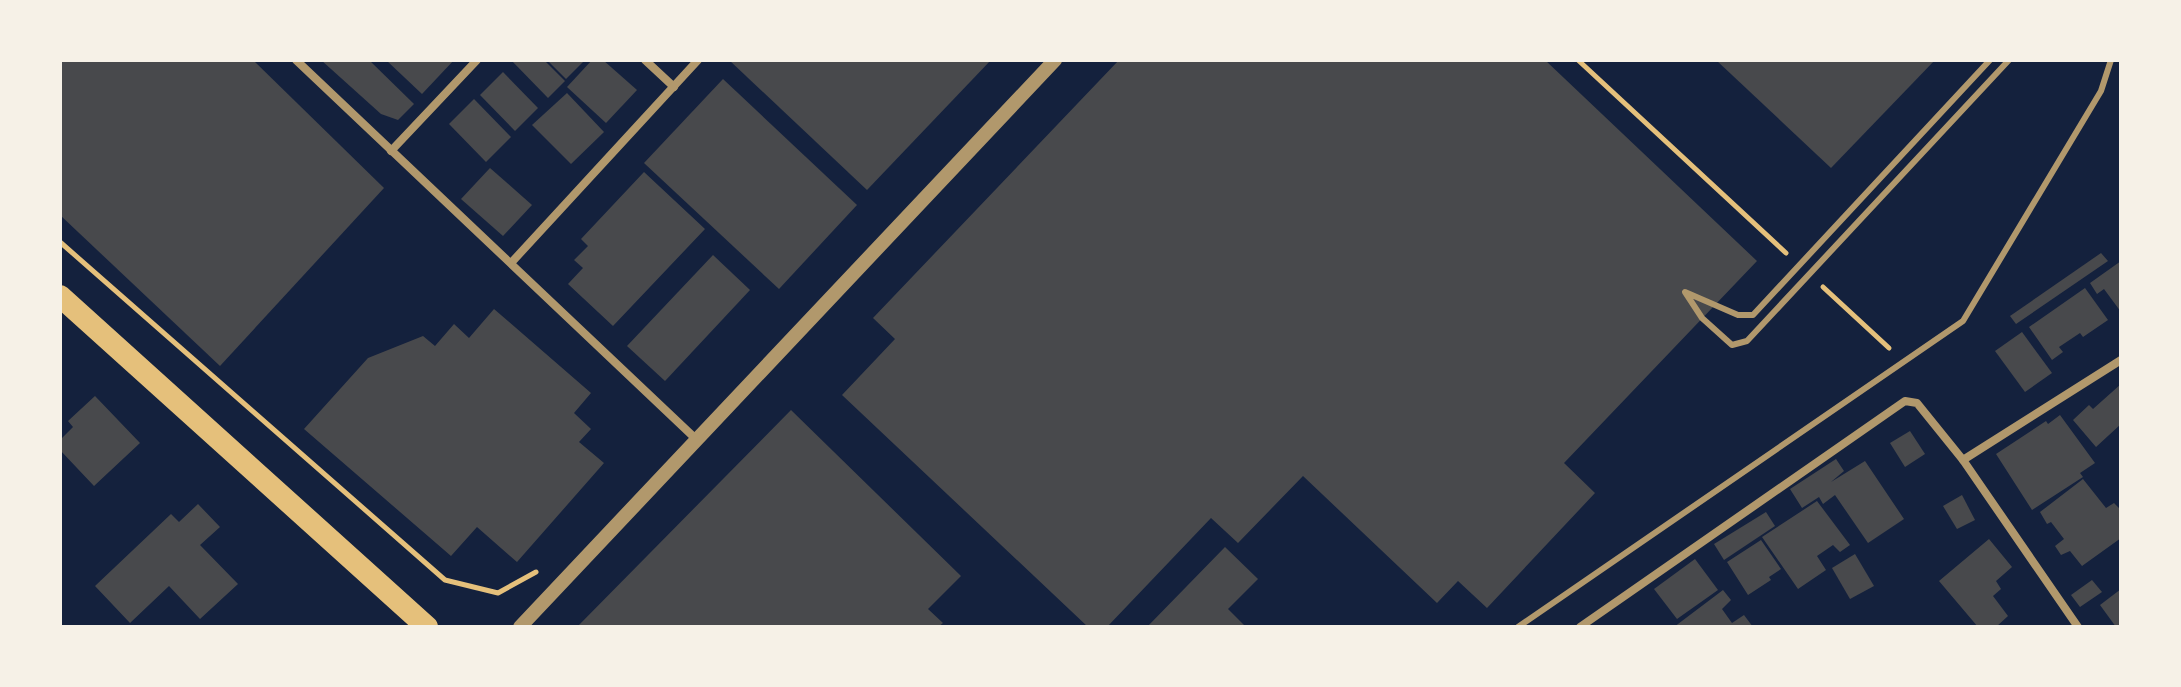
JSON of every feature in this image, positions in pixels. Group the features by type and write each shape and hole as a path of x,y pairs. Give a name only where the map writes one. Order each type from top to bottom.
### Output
{"highway":[{"path":"60,296 427,627"}],"street":[{"path":"296,60 697,440"},
{"path":"391,151 477,60"},
{"path":"645,60 674,87"},
{"path":"511,263 698,60"},
{"path":"520,627 1055,60"},
{"path":"1963,460 2121,360"},
{"path":"1580,627 1905,401 1917,403 1963,460 2078,627"}],"lane":[{"path":"1990,60 1753,315 1738,315 1685,292 1702,318 1732,345 1747,341 2009,60"},
{"path":"1518,627 1963,321 2101,91 2111,60"}],"path":[{"path":"1578,60 1797,263"},
{"path":"60,242 445,580 498,593 541,569"},
{"path":"1820,285 1890,349"}],"building":[{"path":"60,60 253,60 384,188 220,366 60,215"},
{"path":"321,60 369,60 414,104 398,120 381,114"},
{"path":"386,60 454,60 422,94"},
{"path":"511,60 544,60 565,81 548,98"},
{"path":"547,60 585,60 566,79"},
{"path":"592,60 603,60 637,90 606,123 567,87"},
{"path":"729,60 991,60 867,190"},
{"path":"1119,60 1545,60 1757,261 1564,463 1595,493 1487,608 1458,581 1437,603 1303,476 1238,543 1211,518 1107,627 1088,627 842,395 895,339 873,318"},
{"path":"1716,60 1935,60 1831,168"},
{"path":"503,72 538,108 515,131 480,95"},
{"path":"723,79 857,205 779,289 644,163"},
{"path":"567,93 604,132 571,164 532,125"},
{"path":"474,99 511,137 486,162 449,124"},
{"path":"490,168 532,205 503,236 461,199"},
{"path":"644,172 705,229 613,326 568,284 583,268 574,260 588,246 581,239"},
{"path":"2101,253 2108,261 2016,324 2010,316"},
{"path":"713,255 750,290 665,381 627,346"},
{"path":"2121,261 2121,312 2104,289 2097,294 2090,283"},
{"path":"2085,288 2108,320 2083,337 2080,333 2059,347 2063,352 2052,360 2029,327"},
{"path":"494,309 591,393 574,413 591,429 579,442 604,463 517,562 477,527 451,556 304,429 368,358 423,336 435,346 454,324 469,338"},
{"path":"2022,332 2052,373 2025,392 1995,351"},
{"path":"2121,384 2121,424 2096,447 2073,420 2089,405 2093,409"},
{"path":"95,396 140,443 94,486 60,450 60,440 73,427 68,421"},
{"path":"791,410 961,576 928,609 943,623 938,627 577,627"},
{"path":"2060,415 2095,463 2080,473 2083,477 2032,510 1996,454"},
{"path":"1910,431 1925,454 1905,467 1890,443"},
{"path":"1836,459 1844,471 1831,482 1865,461 1904,519 1868,543 1835,495 1823,504 1819,497 1802,508 1790,489"},
{"path":"2083,479 2106,508 2114,503 2121,508 2121,538 2082,566 2070,551 2061,555 2055,546 2064,539 2051,522 2047,524 2040,512"},
{"path":"1962,495 1975,520 1957,529 1943,506"},
{"path":"1817,501 1850,545 1840,552 1833,545 1817,556 1826,570 1798,589 1762,537"},
{"path":"198,504 220,527 200,545 238,584 200,619 169,586 130,623 95,586 171,514 179,522"},
{"path":"1766,512 1775,526 1724,560 1714,544"},
{"path":"1989,539 2012,567 1996,581 2001,589 1993,596 2008,616 1996,627 1978,627 1939,581"},
{"path":"1761,540 1781,569 1769,577 1771,580 1748,595 1727,562"},
{"path":"1225,547 1258,579 1228,609 1246,627 1147,627"},
{"path":"1855,554 1874,586 1850,599 1832,568"},
{"path":"1695,559 1718,590 1677,619 1654,589"},
{"path":"2092,580 2102,592 2080,607 2071,595"},
{"path":"2121,589 2121,627 2116,627 2100,605"},
{"path":"1723,590 1731,600 1722,609 1732,623 1744,615 1753,627 1674,627"}]}
